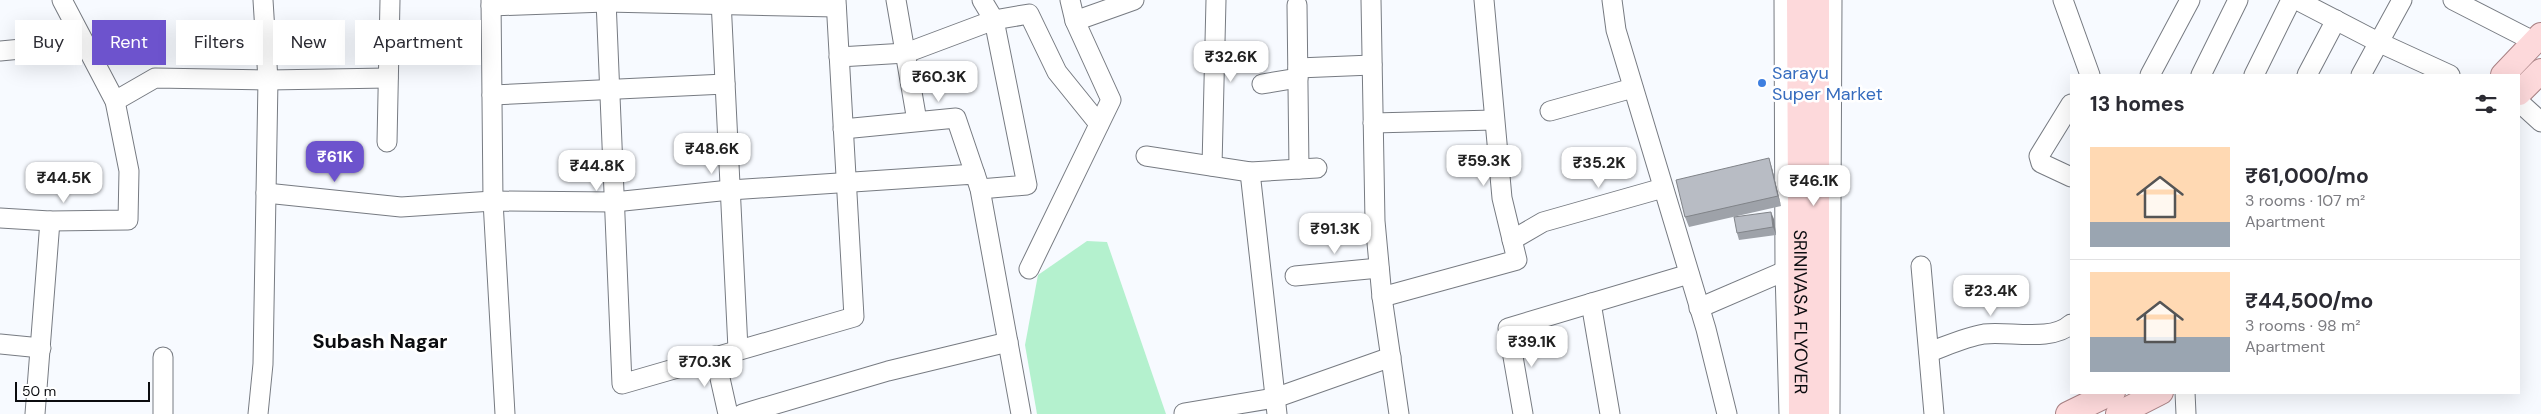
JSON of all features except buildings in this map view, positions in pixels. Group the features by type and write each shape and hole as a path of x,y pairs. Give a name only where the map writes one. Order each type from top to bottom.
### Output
{"main road":[{"name":"SRINIVASA FLYOVER","path":"1799,0 1801,414"},
{"name":"SRINIVASA FLYOVER","path":"1817,414 1830,1"},
{"path":"2503,74 2538,39"},
{"path":"2520,92 2541,71"},
{"path":"2068,414 2109,394"},
{"path":"2118,414 2157,394"}],"street":[{"path":"0,218 50,221 128,220 129,171 115,102 62,0"},
{"path":"258,414 263,364 268,80 263,0"},
{"path":"387,142 390,0"},
{"path":"896,0 917,121"},
{"path":"266,193 401,207 493,201 614,202 730,190 847,183 977,182 1027,185 994,20 982,0"},
{"path":"1029,269 1111,100 1075,20 1070,0"},
{"path":"1075,20 1134,0"},
{"path":"1212,166 1216,0"},
{"path":"1371,0 1375,221 1382,297 1399,414"},
{"path":"1382,297 1517,260 1502,198 1484,0"},
{"path":"1612,0 1616,30 1700,308 1727,414"},
{"path":"1784,0 1785,270 1789,414"},
{"path":"2063,0 2090,74"},
{"path":"2151,74 2190,0"},
{"path":"2201,74 2238,0"},
{"path":"2254,74 2291,0"},
{"path":"2297,0 2378,42 2416,68 2445,74"},
{"path":"2362,74 2402,0"},
{"path":"2453,0 2538,39"},
{"path":"505,414 493,201 491,3 606,1 836,3 854,317 622,384 606,1"},
{"path":"1830,1 1830,414"},
{"path":"721,2 738,349"},
{"path":"1146,156 1250,172 1308,168 1298,73 1297,5"},
{"path":"839,57 906,53 994,20 1029,14 1057,72 1099,124"},
{"path":"2308,74 2336,20"},
{"path":"0,51 84,43"},
{"path":"1262,84 1298,73 1372,65"},
{"path":"115,102 155,78 268,80 388,78"},
{"path":"492,95 725,84"},
{"path":"1550,111 1633,88"},
{"path":"2520,103 2541,122"},
{"path":"2070,106 2038,156 2041,163 2070,177"},
{"path":"843,128 956,118 977,182 1021,414"},
{"path":"1373,122 1494,120"},
{"path":"1250,172 1276,406"},
{"path":"1512,240 1543,222 1664,188"},
{"path":"35,414 50,221"},
{"path":"1921,266 1934,414"},
{"path":"1295,276 1379,268"},
{"path":"1700,308 1785,270"},
{"path":"1523,414 1508,328 1689,274"},
{"path":"1592,303 1610,414"},
{"path":"1929,352 1984,334 2031,335 2066,329 2070,325"},
{"path":"742,414 888,371 1008,342"},
{"path":"0,344 41,348"},
{"path":"715,356 728,414"},
{"path":"1184,413 1276,406 1391,356"},
{"path":"163,357 163,414"}],"green space":[{"path":"1087,241 1107,242 1166,414 1037,414 1025,345 1038,275"}],"place":[{"name":"Sarayu Super Market","path":"1762,83"}],"district":[{"name":"Subash Nagar","path":"380,341"}]}
